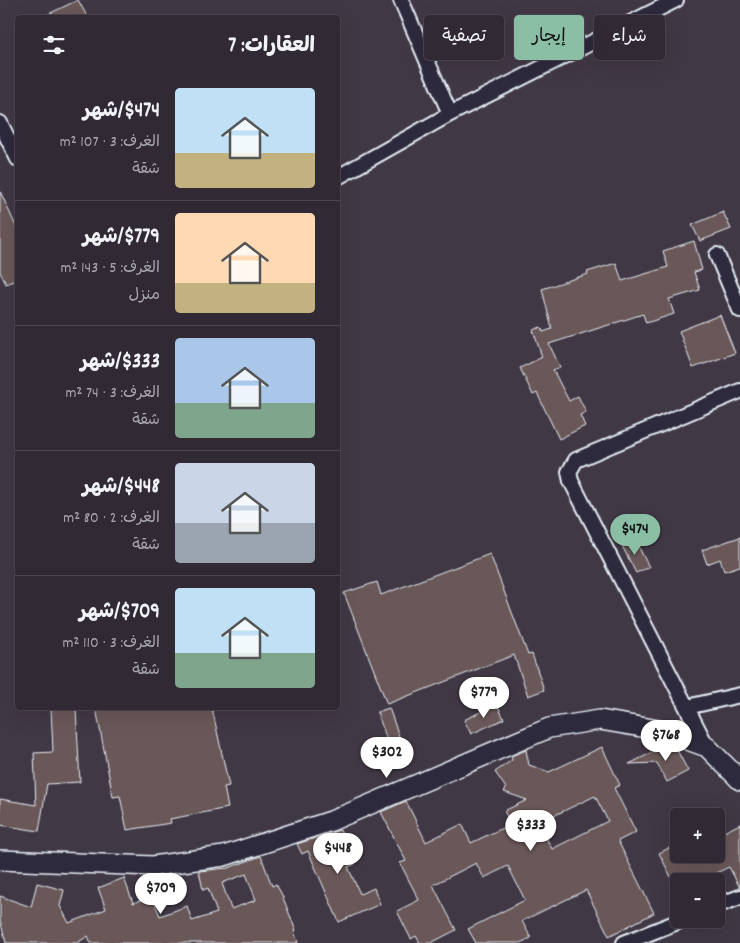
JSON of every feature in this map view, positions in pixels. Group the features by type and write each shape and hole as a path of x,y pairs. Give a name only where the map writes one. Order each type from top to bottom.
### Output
{"street":[{"path":"401,0 450,114"},
{"path":"340,176 450,114 676,0"},
{"path":"0,123 15,153"},
{"path":"717,255 740,310"},
{"path":"740,391 576,460 569,472 571,480 707,747 740,780"},
{"path":"687,707 740,695"},
{"path":"0,860 153,866 224,856 331,821 549,728 600,720 659,730 707,747"},
{"path":"725,903 740,897"},
{"path":"624,943 670,925"}],"building":[{"path":"78,0 86,15 46,15"},
{"path":"0,191 15,224 15,280 6,284 0,272"},
{"path":"723,212 731,229 700,241 692,225"},
{"path":"694,241 702,270 694,272 700,290 669,299 674,314 646,323 643,314 549,344 560,367 553,370 569,401 578,396 586,412 580,415 585,426 559,439 537,393 533,395 520,368 542,357 533,330 541,327 543,332 552,329 542,289 616,263 622,281 668,267 663,251"},
{"path":"720,315 735,353 693,368 679,331"},
{"path":"740,537 740,566 724,571 720,559 707,564 702,550"},
{"path":"635,540 649,567 636,573 622,546"},
{"path":"490,554 528,655 532,654 544,690 528,696 514,655 387,704 344,593 377,582 381,595"},
{"path":"497,704 504,719 471,734 464,720"},
{"path":"389,708 400,739 388,743 377,712"},
{"path":"51,710 76,710 80,782 47,784 39,831 0,825 0,799 36,805 34,753 53,752"},
{"path":"96,710 212,710 229,786 224,787 228,808 170,819 171,823 127,830 120,796 113,797"},
{"path":"667,745 676,748 688,771 667,782 657,763 629,764"},
{"path":"602,747 620,785 614,788 636,832 618,841 654,913 609,936 586,890 522,921 531,938 520,943 476,943 468,929 525,900 508,866 484,878 476,863 433,885 456,930 431,943 420,943 416,936 411,939 397,911 419,900 400,863 406,861 381,812 406,801 426,842 462,824 471,843 511,824 504,811 527,800 504,792 506,788 495,772 512,760 511,756 526,750 529,765 549,772","holes":["595,796 608,821 552,849 540,826 554,819 553,816"]},
{"path":"740,824 740,888 729,867 716,873 670,873 670,875 659,853 670,848 670,863 725,863 725,832"},
{"path":"340,830 355,864 348,867 360,894 374,888 380,904 339,922 308,851 302,854 297,844"},
{"path":"261,856 272,886 276,884 282,895 296,931 294,931 298,943 91,943 88,936 77,943 6,943 0,920 0,896 31,907 37,883 64,890 60,906 69,923 106,909 98,888 124,878 133,903 152,896 160,916 187,906 192,921 217,913 208,888 203,890 199,871 228,868","holes":["246,874 256,900 231,909 222,883"]}]}
